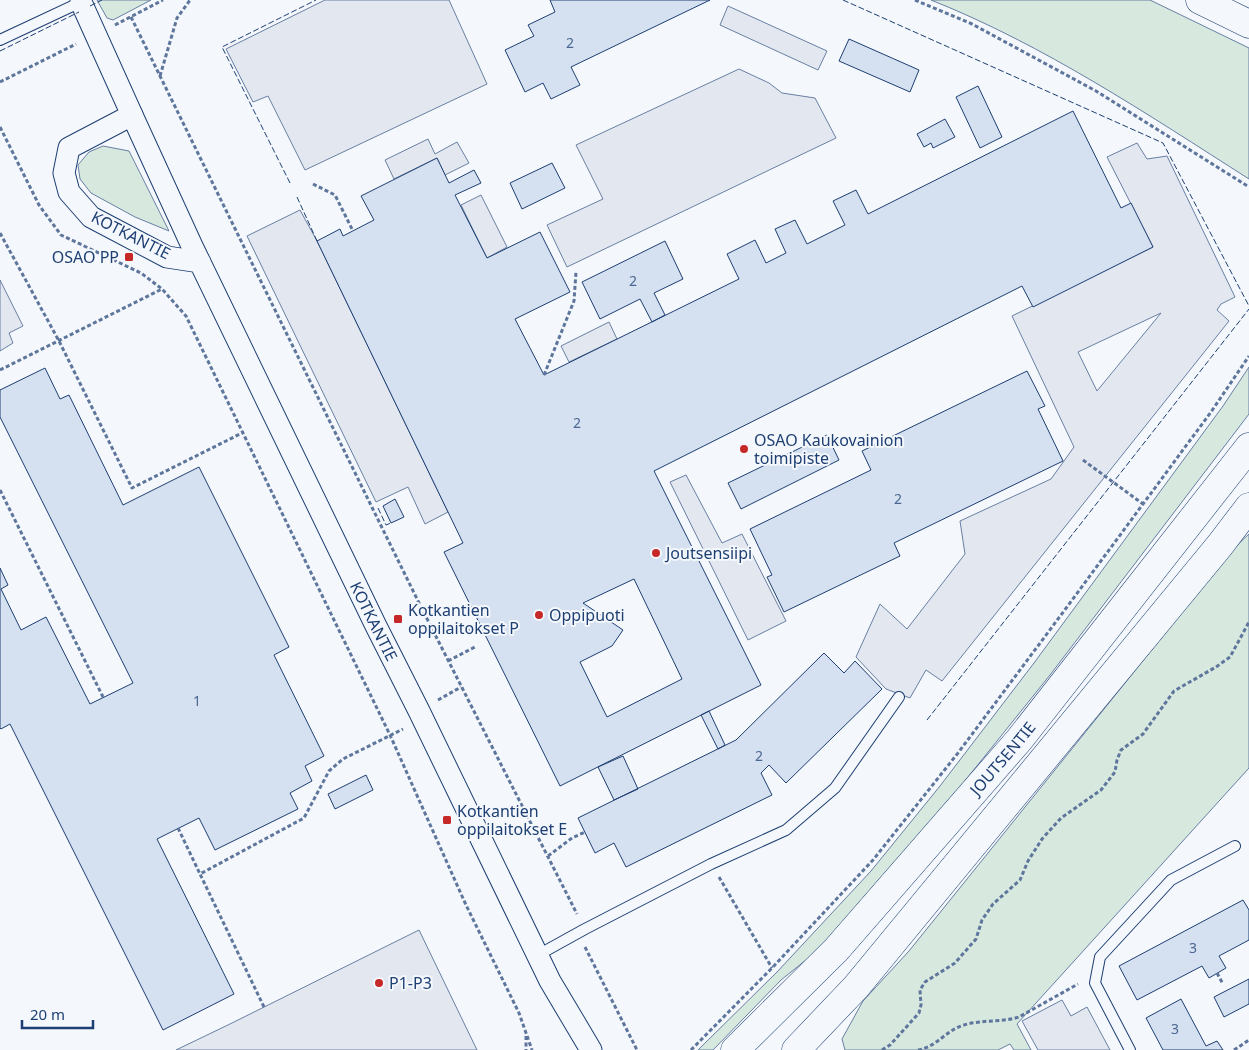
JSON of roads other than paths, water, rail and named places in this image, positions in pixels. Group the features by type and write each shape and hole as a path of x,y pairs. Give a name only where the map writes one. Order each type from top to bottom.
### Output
{"main road":[{"path":"1200,0 1249,24"},
{"name":"JOUTSENTIE","path":"735,1050 836,950 1019,740 1249,447"},
{"name":"JOUTSENTIE","path":"796,1050 856,987 1220,545 1249,507"}],"street":[{"name":"KOTKANTIE","path":"81,2 200,262 371,617 419,711 550,981 591,1050"},
{"name":"KOTKANTIE","path":"132,115 69,148 64,173 69,192 91,217 167,257 200,262"},
{"name":"KOTKANTIE","path":"550,981 573,1050"}],"lane":[{"path":"0,40 81,2"},
{"path":"538,955 712,864 786,830 835,788 899,697"},
{"path":"1130,1050 1096,983 1100,957 1171,880 1235,846"}],"place":[{"name":"OSAO PP","path":"129,257"},
{"name":"OSAO Kaukovainion toimipiste","path":"744,449"},
{"name":"Joutsensiipi","path":"656,553"},
{"name":"Oppipuoti","path":"539,615"},
{"name":"Kotkantien oppilaitokset P","path":"398,619"},
{"name":"Kotkantien oppilaitokset E","path":"447,820"},
{"name":"P1-P3","path":"379,983"}]}
